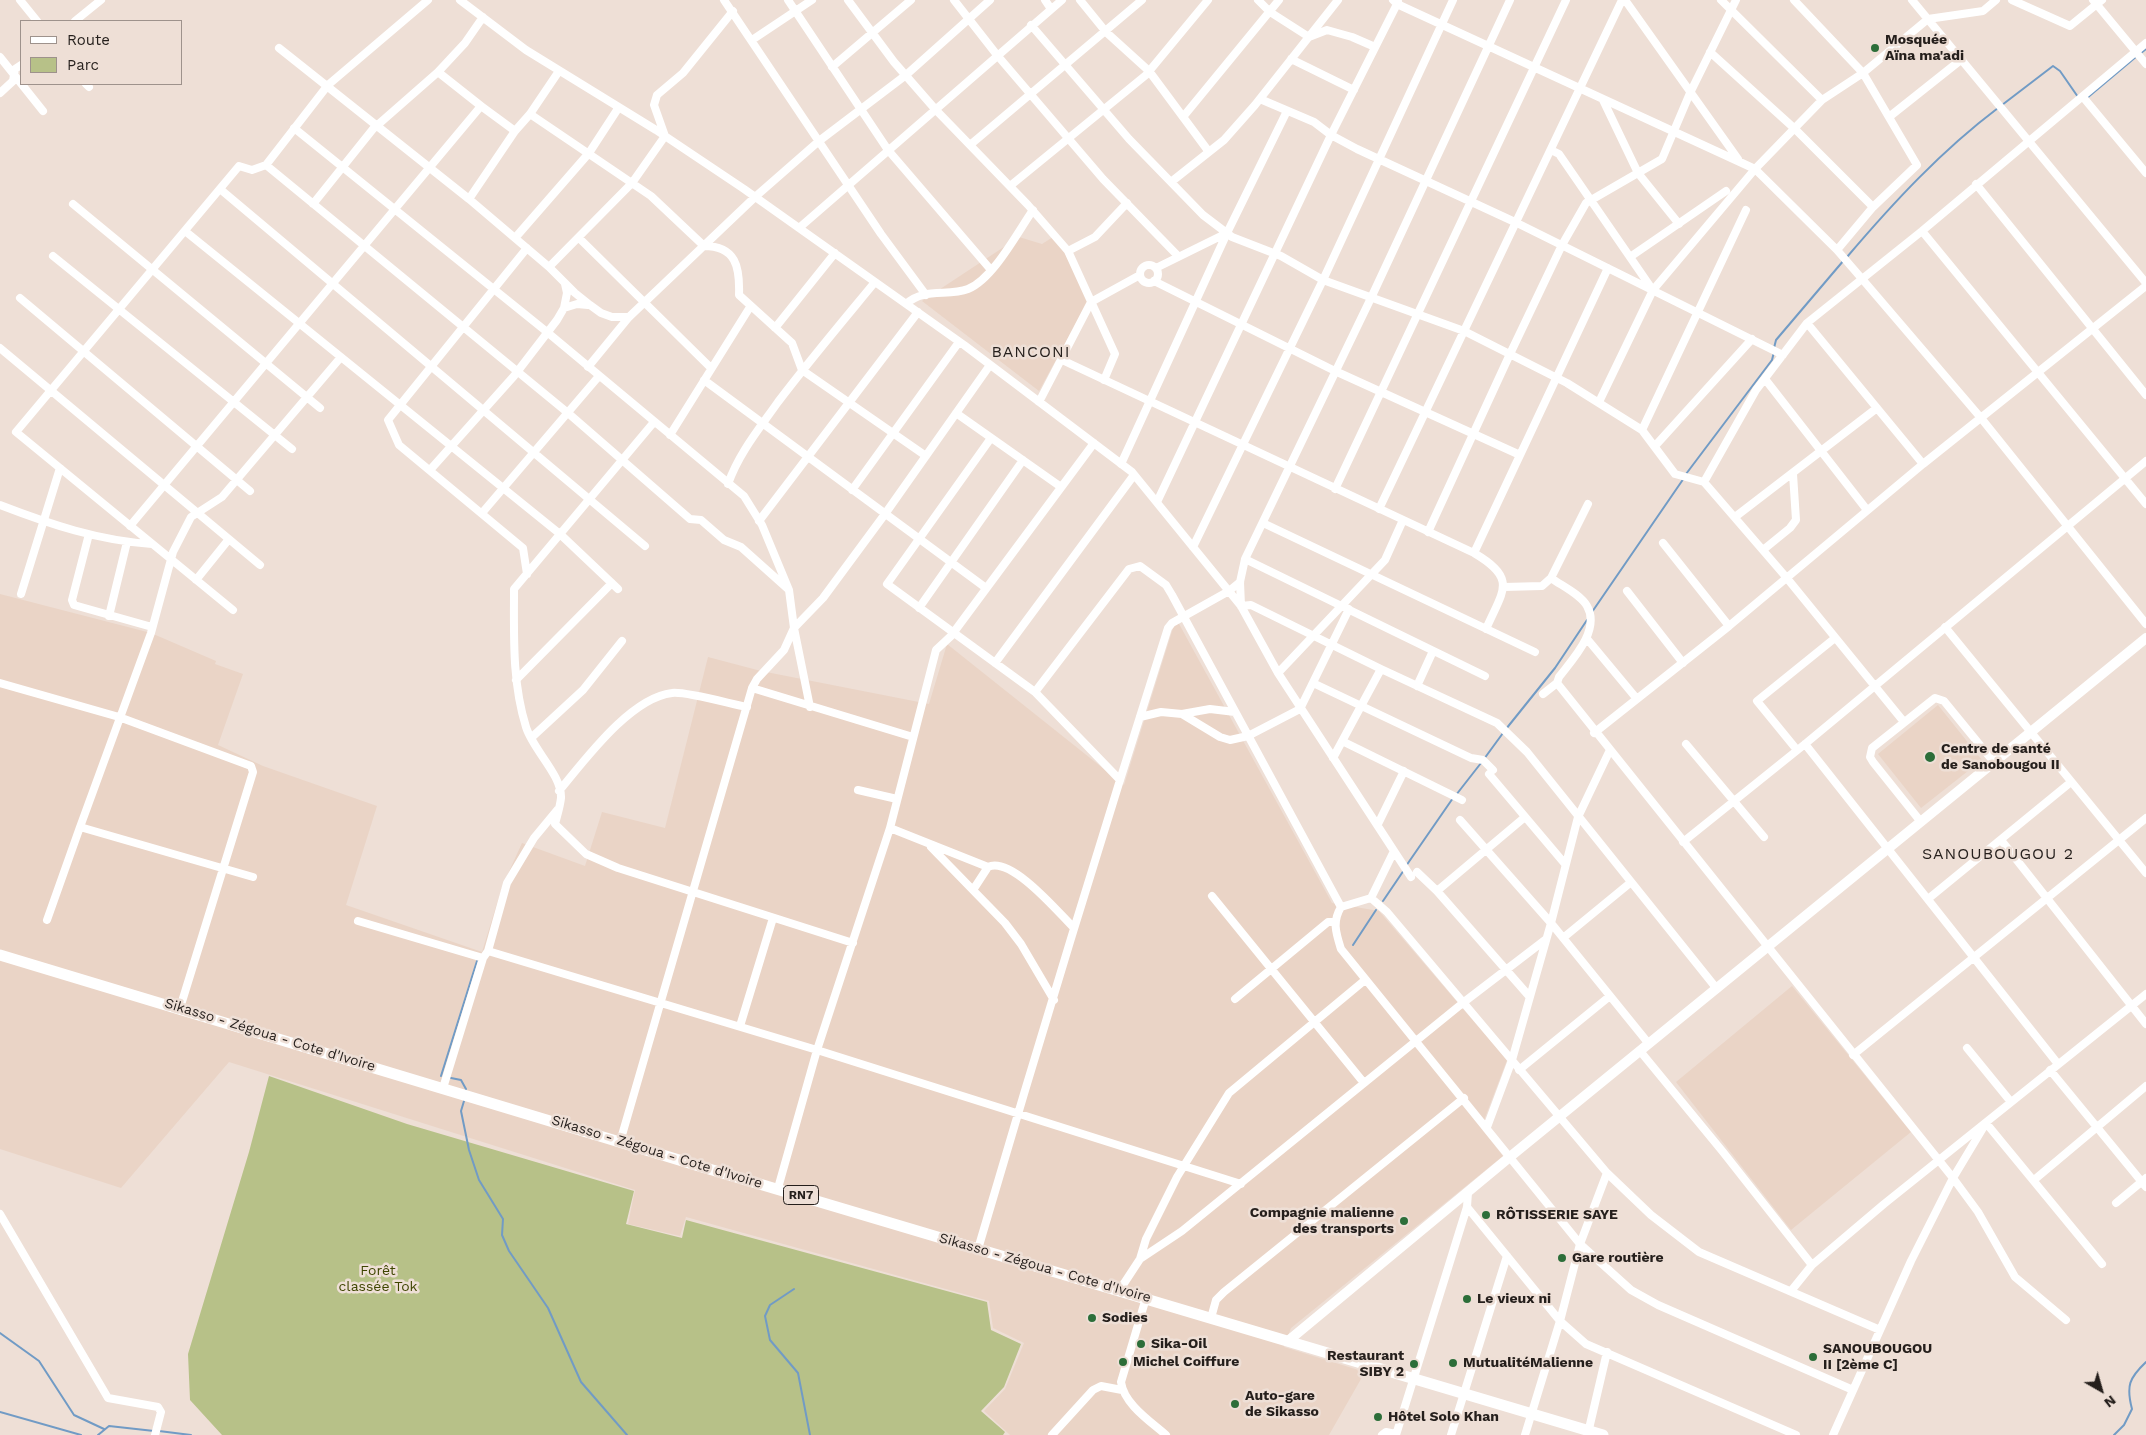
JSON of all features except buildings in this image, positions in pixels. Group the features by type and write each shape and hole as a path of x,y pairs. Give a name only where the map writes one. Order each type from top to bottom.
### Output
{"highway":[{"name":"Sikasso - Zégoua - Cote d'Ivoire","path":"0,955 1146,1298 1588,1433 1602,1435"}],"main road":[{"path":"1288,1341 1511,1156 2146,638"}],"street":[{"path":"20,0 36,20"},
{"path":"85,0 91,8"},
{"path":"76,20 101,0"},
{"path":"233,610 16,432 239,166 252,170 266,165 327,86 428,0"},
{"path":"460,0 526,50 665,136 835,253 990,365 1134,475 1241,606 1278,673 1394,851 1414,874 1437,891 1529,996"},
{"path":"724,0 881,234 926,295"},
{"path":"788,0 888,150 991,270"},
{"path":"752,40 812,0"},
{"path":"848,0 871,34 935,109 1033,210 1068,251 1115,354 1104,380"},
{"path":"832,67 911,0"},
{"path":"954,0 997,55 1068,138 1178,256"},
{"path":"588,367 629,318 755,197 819,141 906,75 990,0"},
{"path":"1044,0 1051,9"},
{"path":"799,228 1062,0"},
{"path":"1080,0 1106,32 1149,71 1209,152"},
{"path":"970,145 1142,0"},
{"path":"1010,186 1149,71 1208,0"},
{"path":"1258,0 1270,12 1309,37"},
{"path":"1183,117 1279,0"},
{"path":"1171,182 1224,140 1260,99 1338,0"},
{"path":"1193,547 1322,280 1453,0"},
{"path":"1241,606 1240,582 1245,559 1371,298 1510,0"},
{"path":"1336,489 1566,0"},
{"path":"1379,509 1623,0 1739,160"},
{"path":"1721,0 1822,100"},
{"path":"1428,532 1510,354 1562,246 1586,202 1662,159 1690,93 1736,0"},
{"path":"1794,0 1863,73 1917,165 1873,207 1837,250"},
{"path":"1594,733 1729,626 1923,464 2146,284 1912,0"},
{"path":"1599,402 1653,290 1755,169 1822,100 1863,73 1928,18 1983,12 1996,0"},
{"path":"2012,0 2070,26 2097,2 2146,64"},
{"path":"1157,502 1331,135 1376,48 1396,2 1534,68 1674,130 1755,169 1845,259 1981,418 2068,524 2146,624"},
{"path":"665,136 654,104 657,95 683,73 733,11"},
{"path":"313,204 376,126 438,72 465,43 483,17"},
{"path":"1031,25 1103,109 1202,215 1232,238 1276,254 1322,280 1464,331 1556,378 1599,402 1642,430 1675,474 1704,482 1735,516 1904,722"},
{"path":"1309,37 1327,30 1352,37 1376,48"},
{"path":"1704,482 1756,390 1766,379 1777,352 1807,323 1863,280 1976,184 2138,54 2146,44"},
{"path":"279,48 469,199 549,267 590,305 601,313 612,317 629,318"},
{"path":"1710,52 1794,129 1873,207"},
{"path":"0,57 20,83"},
{"path":"1291,59 1354,90"},
{"path":"1889,117 1962,59"},
{"path":"0,93 13,81 15,70 20,65"},
{"path":"469,199 515,131 530,114 560,71"},
{"path":"438,72 515,131"},
{"path":"22,85 42,111"},
{"path":"1260,99 1314,122 1331,135 1425,182 1517,224 1777,352"},
{"path":"2083,99 2146,173"},
{"path":"1603,100 1638,173 1679,224"},
{"path":"130,526 481,106"},
{"path":"515,238 588,153 619,107"},
{"path":"1121,464 1227,233 1287,111"},
{"path":"530,114 632,183 671,213 704,246 715,246 727,252 735,261 740,274 738,295 792,343 802,370 926,456"},
{"path":"294,128 547,332 744,496 759,521 789,590 794,628 810,707"},
{"path":"549,267 632,183 665,136"},
{"path":"1551,150 1559,154 1653,290"},
{"path":"266,165 568,413 622,462 690,519 701,520 724,540 741,547 789,590"},
{"path":"1976,184 2146,395"},
{"path":"220,189 645,546"},
{"path":"1630,257 1726,191"},
{"path":"1068,251 1095,237 1127,203"},
{"path":"73,204 320,408"},
{"path":"906,304 914,296 966,290 983,281 1033,210"},
{"path":"1642,430 1746,210"},
{"path":"185,231 560,534 615,586 516,680"},
{"path":"1922,231 2146,504"},
{"path":"1156,268 1227,233"},
{"path":"579,238 711,368"},
{"path":"527,248 388,420 399,445 523,548 527,574"},
{"path":"775,328 835,253"},
{"path":"53,256 292,449"},
{"path":"1154,281 1158,276 1156,268 1152,265 1146,265 1141,269 1140,275 1145,282 1154,281 1335,371 1520,455"},
{"path":"1474,553 1608,268"},
{"path":"1039,402 1091,302 1140,275"},
{"path":"430,470 517,372 547,332 564,308 568,293 564,282"},
{"path":"728,484 736,462 762,424 802,370 875,282"},
{"path":"20,298 250,491"},
{"path":"564,308 577,304 590,305"},
{"path":"670,435 750,307"},
{"path":"759,521 918,312"},
{"path":"1807,323 1923,464"},
{"path":"1655,446 1752,339"},
{"path":"852,490 959,342"},
{"path":"0,348 260,565"},
{"path":"47,920 152,627 171,560 191,517 222,497 341,357"},
{"path":"1062,360 1242,446 1474,553 1489,562 1501,574 1504,587 1486,629"},
{"path":"620,1142 752,688 757,679 784,650 794,628 823,598 885,514 990,365"},
{"path":"482,513 599,376"},
{"path":"1766,379 1867,510"},
{"path":"704,380 986,588"},
{"path":"1735,516 1793,474 1877,408"},
{"path":"956,413 1061,486"},
{"path":"654,422 514,589 514,664 516,680 526,728 557,781 560,791 554,824 586,854 618,868 853,943"},
{"path":"991,438 887,584 1035,692 1120,780"},
{"path":"778,1188 817,1050 890,828 936,650 953,632 1094,443"},
{"path":"919,608 1023,460"},
{"path":"1682,842 1805,744 2146,461"},
{"path":"21,594 60,468"},
{"path":"1763,550 1790,528 1796,520 1793,474"},
{"path":"995,663 1134,475"},
{"path":"1504,587 1542,586 1551,578 1588,504"},
{"path":"0,505 44,521 89,534 127,542 152,544"},
{"path":"1278,673 1313,636 1345,608 1371,574 1385,560 1403,520"},
{"path":"1263,523 1535,652"},
{"path":"89,534 72,600 77,608 152,627"},
{"path":"196,580 229,540"},
{"path":"109,616 127,542"},
{"path":"1663,543 1729,626"},
{"path":"1245,559 1485,676"},
{"path":"1035,692 1128,569 1140,566 1166,585 1341,907"},
{"path":"1543,694 1557,683 1558,677 1588,640 1589,616 1587,607 1551,578"},
{"path":"978,1249 1054,1000 1073,927 1168,628 1229,591 1240,582"},
{"path":"1627,591 1683,663"},
{"path":"1241,606 1251,605 1497,723 1526,752 1717,989"},
{"path":"1182,714 1220,737 1230,740 1248,736 1300,708 1332,645 1345,608"},
{"path":"1945,627 2146,873"},
{"path":"1797,750 1757,701 1835,638"},
{"path":"1588,640 1637,699"},
{"path":"531,738 582,690 622,641"},
{"path":"1418,686 1434,651"},
{"path":"1333,758 1382,669"},
{"path":"0,683 119,717 251,766 253,772 180,1008"},
{"path":"1313,683 1471,758 1483,760 1525,817 1565,864"},
{"path":"1557,683 1609,752 1953,1178 1978,1212 2015,1277 2066,1320"},
{"path":"752,688 913,737"},
{"path":"560,791 616,724 659,696 674,692 747,707"},
{"path":"1920,822 1870,757 1872,748 1935,698 1944,701 1993,762"},
{"path":"1140,717 1161,712 1182,714 1210,709 1235,712"},
{"path":"1342,740 1462,800"},
{"path":"1686,744 1764,837"},
{"path":"1805,744 2058,1064"},
{"path":"1487,1127 1512,1060 1544,940 1551,923 1578,816 1609,752"},
{"path":"1378,824 1404,771"},
{"path":"1928,899 2071,782"},
{"path":"858,790 897,799"},
{"path":"443,1088 508,884 534,838 558,808"},
{"path":"1437,891 1525,817"},
{"path":"1853,1055 2146,818"},
{"path":"1460,820 1551,923 1649,1044"},
{"path":"80,827 253,877"},
{"path":"890,828 988,867"},
{"path":"2001,840 2146,1024"},
{"path":"929,845 973,890 1021,944 1054,1000"},
{"path":"1341,907 1371,898 1394,851"},
{"path":"973,890 988,867 994,864 1002,865 1015,871 1073,927"},
{"path":"1563,938 1630,883"},
{"path":"1212,896 1364,1083"},
{"path":"1371,898 1387,912 1607,1173 1651,1215 1699,1252 1880,1330"},
{"path":"1341,907 1334,926 1341,949 1511,1156 1580,1244 1631,1290 1651,1301 1853,1390"},
{"path":"740,1026 773,918"},
{"path":"358,921 483,958"},
{"path":"1235,999 1328,922 1335,922"},
{"path":"1140,1259 1182,1231 1464,1002 1544,940"},
{"path":"488,951 740,1026 1241,1184"},
{"path":"1119,1291 1140,1259 1146,1239 1184,1166 1229,1093 1314,1020 1365,980"},
{"path":"1791,1291 1812,1265 1938,1160 2146,994"},
{"path":"1519,1070 1610,996"},
{"path":"1967,1048 2011,1102"},
{"path":"1640,1051 1724,1152 1812,1265"},
{"path":"2050,1070 2144,1182 2116,1203"},
{"path":"2034,1180 2146,1086"},
{"path":"1211,1318 1216,1300 1224,1292 1464,1098"},
{"path":"1833,1435 1911,1261 1953,1178 1986,1123"},
{"path":"1986,1123 2102,1264"},
{"path":"1525,1435 1560,1321 1580,1244 1607,1173"},
{"path":"1382,1435 1386,1432 1396,1434 1467,1207 1468,1192"},
{"path":"1467,1207 1560,1321 1586,1344 1796,1435"},
{"path":"0,1214 108,1398 158,1407 162,1412 156,1431"},
{"path":"1451,1435 1507,1256"},
{"path":"1146,1298 1121,1382 1122,1390 1129,1401 1166,1435"},
{"path":"1588,1433 1608,1352"},
{"path":"1052,1435 1093,1390 1101,1386 1122,1390"}],"shaded area":[{"path":"1019,237 1042,244 1053,237 1065,253 1088,301 1039,391 922,301"},
{"path":"0,594 151,633 216,661 215,664 243,674 218,745 263,766 377,806 346,905 482,952 502,887 522,843 585,866 602,812 665,828 708,657 761,671 929,704 947,644 1124,785 1174,625 1178,622 1332,903 1379,911 1507,1060 1481,1128 1503,1156 1291,1328 1284,1347 1365,1372 1329,1435 1010,1435 984,1411 1005,1389 1024,1343 993,1328 989,1301 686,1217 680,1236 628,1224 635,1190 229,1062 121,1188 0,1149"},
{"name":"Centre de santé de Sanobougou II","path":"1938,705 1982,760 1921,808 1878,754"},
{"path":"1792,986 1911,1132 1791,1230 1676,1082"}],"green space":[{"name":"Forêt classée Tok","path":"269,1076 407,1124 634,1191 626,1224 682,1238 686,1220 987,1302 991,1330 1021,1344 1004,1387 981,1411 1005,1432 1003,1435 222,1435 190,1400 188,1354 249,1152"}],"waterway":[{"path":"2141,53 2146,49"},
{"path":"2087,98 2137,56"},
{"path":"2002,105 2053,66 2060,71 2078,97"},
{"path":"1847,257 1918,178 1998,108"},
{"path":"1774,348 1776,340 1844,260"},
{"path":"1686,474 1772,360 1774,352"},
{"path":"1592,612 1684,478"},
{"path":"1506,729 1555,668 1587,620"},
{"path":"1484,759 1503,733"},
{"path":"1456,795 1481,763"},
{"path":"1406,866 1453,798"},
{"path":"1383,901 1404,870"},
{"path":"1353,945 1376,910"},
{"path":"441,1076 477,961"},
{"path":"451,1078 461,1080 466,1089"},
{"path":"464,1101 461,1111 469,1150 479,1180 503,1219 502,1235 509,1251 548,1308 581,1382 627,1435"},
{"path":"794,1289 770,1305 765,1316 770,1340 798,1373 810,1435"},
{"path":"0,1333 39,1361 74,1415 104,1429"},
{"path":"2114,1435 2124,1425 2132,1409 2129,1394 2130,1383 2146,1362"},
{"path":"0,1412 81,1435"},
{"path":"98,1435 109,1426 154,1431"},
{"path":"159,1431 191,1435"}],"place":[{"name":"Mosquée Aïna ma'adi","path":"1875,48"},
{"name":"Centre de santé de Sanobougou II","path":"1930,757"},
{"name":"RÔTISSERIE SAYE","path":"1486,1215"},
{"name":"Compagnie malienne des transports","path":"1404,1221"},
{"name":"Gare routière","path":"1562,1258"},
{"name":"Le vieux ni","path":"1467,1299"},
{"name":"Sodies","path":"1092,1318"},
{"name":"Sika-Oil","path":"1141,1344"},
{"name":"SANOUBOUGOU II [2ème C]","path":"1813,1357"},
{"name":"Michel Coiffure","path":"1123,1362"},
{"name":"MutualitéMalienne","path":"1453,1363"},
{"name":"Restaurant SIBY 2","path":"1414,1364"},
{"name":"Auto-gare de Sikasso","path":"1235,1404"},
{"name":"Hôtel Solo Khan","path":"1378,1417"}],"district":[{"name":"BANCONI","path":"1031,352"},
{"name":"SANOUBOUGOU 2","path":"1998,854"}]}
